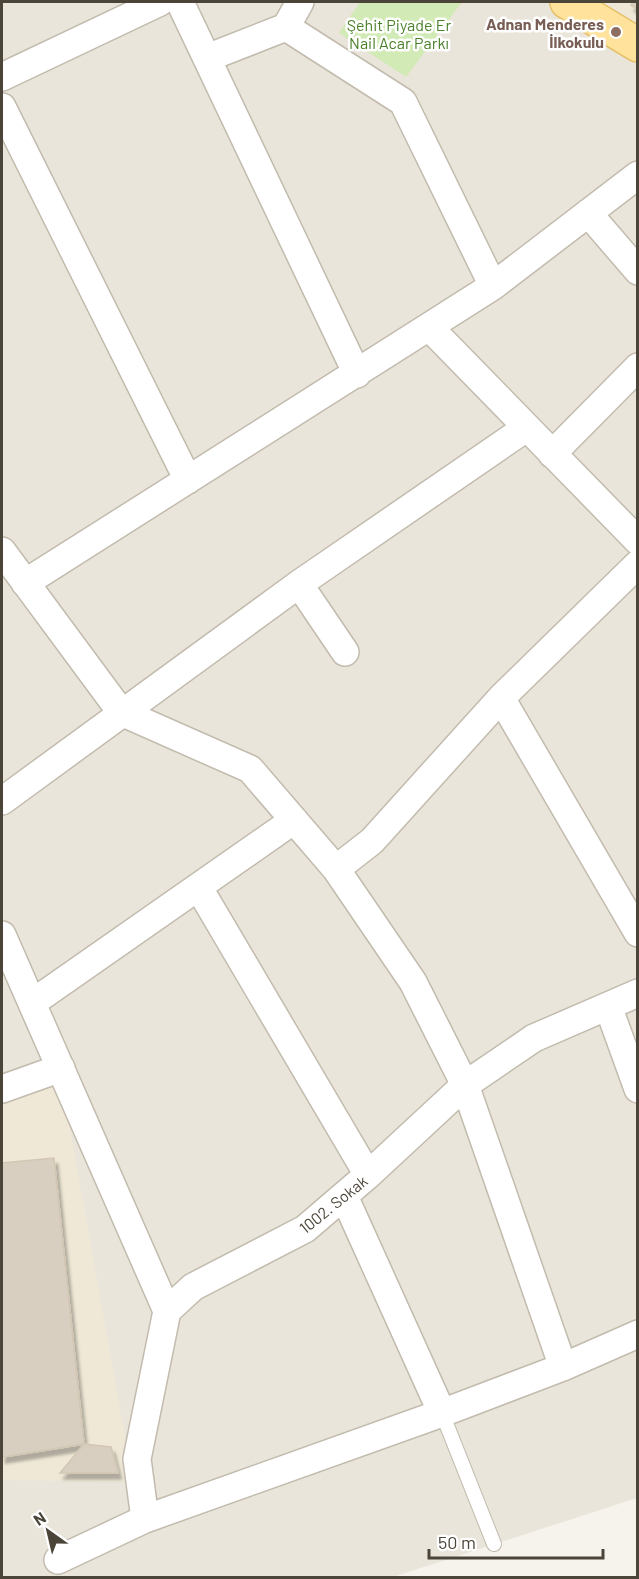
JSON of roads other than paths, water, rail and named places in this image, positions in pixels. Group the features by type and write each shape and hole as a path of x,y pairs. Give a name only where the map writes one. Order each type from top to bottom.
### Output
{"main road":[{"path":"567,2 638,45"}],"street":[{"path":"2,76 160,2"},
{"path":"180,2 357,374"},
{"path":"207,58 286,27 300,2"},
{"path":"286,27 403,102 493,286"},
{"path":"2,107 188,480"},
{"path":"25,583 493,286 638,175"},
{"path":"588,213 638,271"},
{"path":"429,327 638,541"},
{"path":"552,454 638,367"},
{"path":"2,801 121,711 299,584 526,428"},
{"path":"2,551 121,711 250,769 336,869 413,982 465,1085 563,1367"},
{"path":"336,869 372,841 501,698 638,564"},
{"path":"299,584 345,652"},
{"path":"501,698 638,933"},
{"path":"32,1003 294,820"},
{"path":"199,888 368,1175"},
{"path":"2,935 167,1311 137,1459 146,1519"},
{"name":"1002. Sokak","path":"167,1311 193,1287 305,1229 368,1175 465,1085 534,1038 638,993"},
{"path":"608,1006 638,1089"},
{"path":"2,1089 61,1068"},
{"path":"344,1196 442,1413"},
{"path":"58,1560 146,1519 442,1413 563,1367 638,1334"}],"lane":[{"path":"442,1413 494,1544"}],"place":[{"name":"Adnan Menderes İlkokulu","path":"616,32"}],"park label":[{"name":"Şehit Piyade Er Nail Acar Parkı","path":"399,33"}]}
